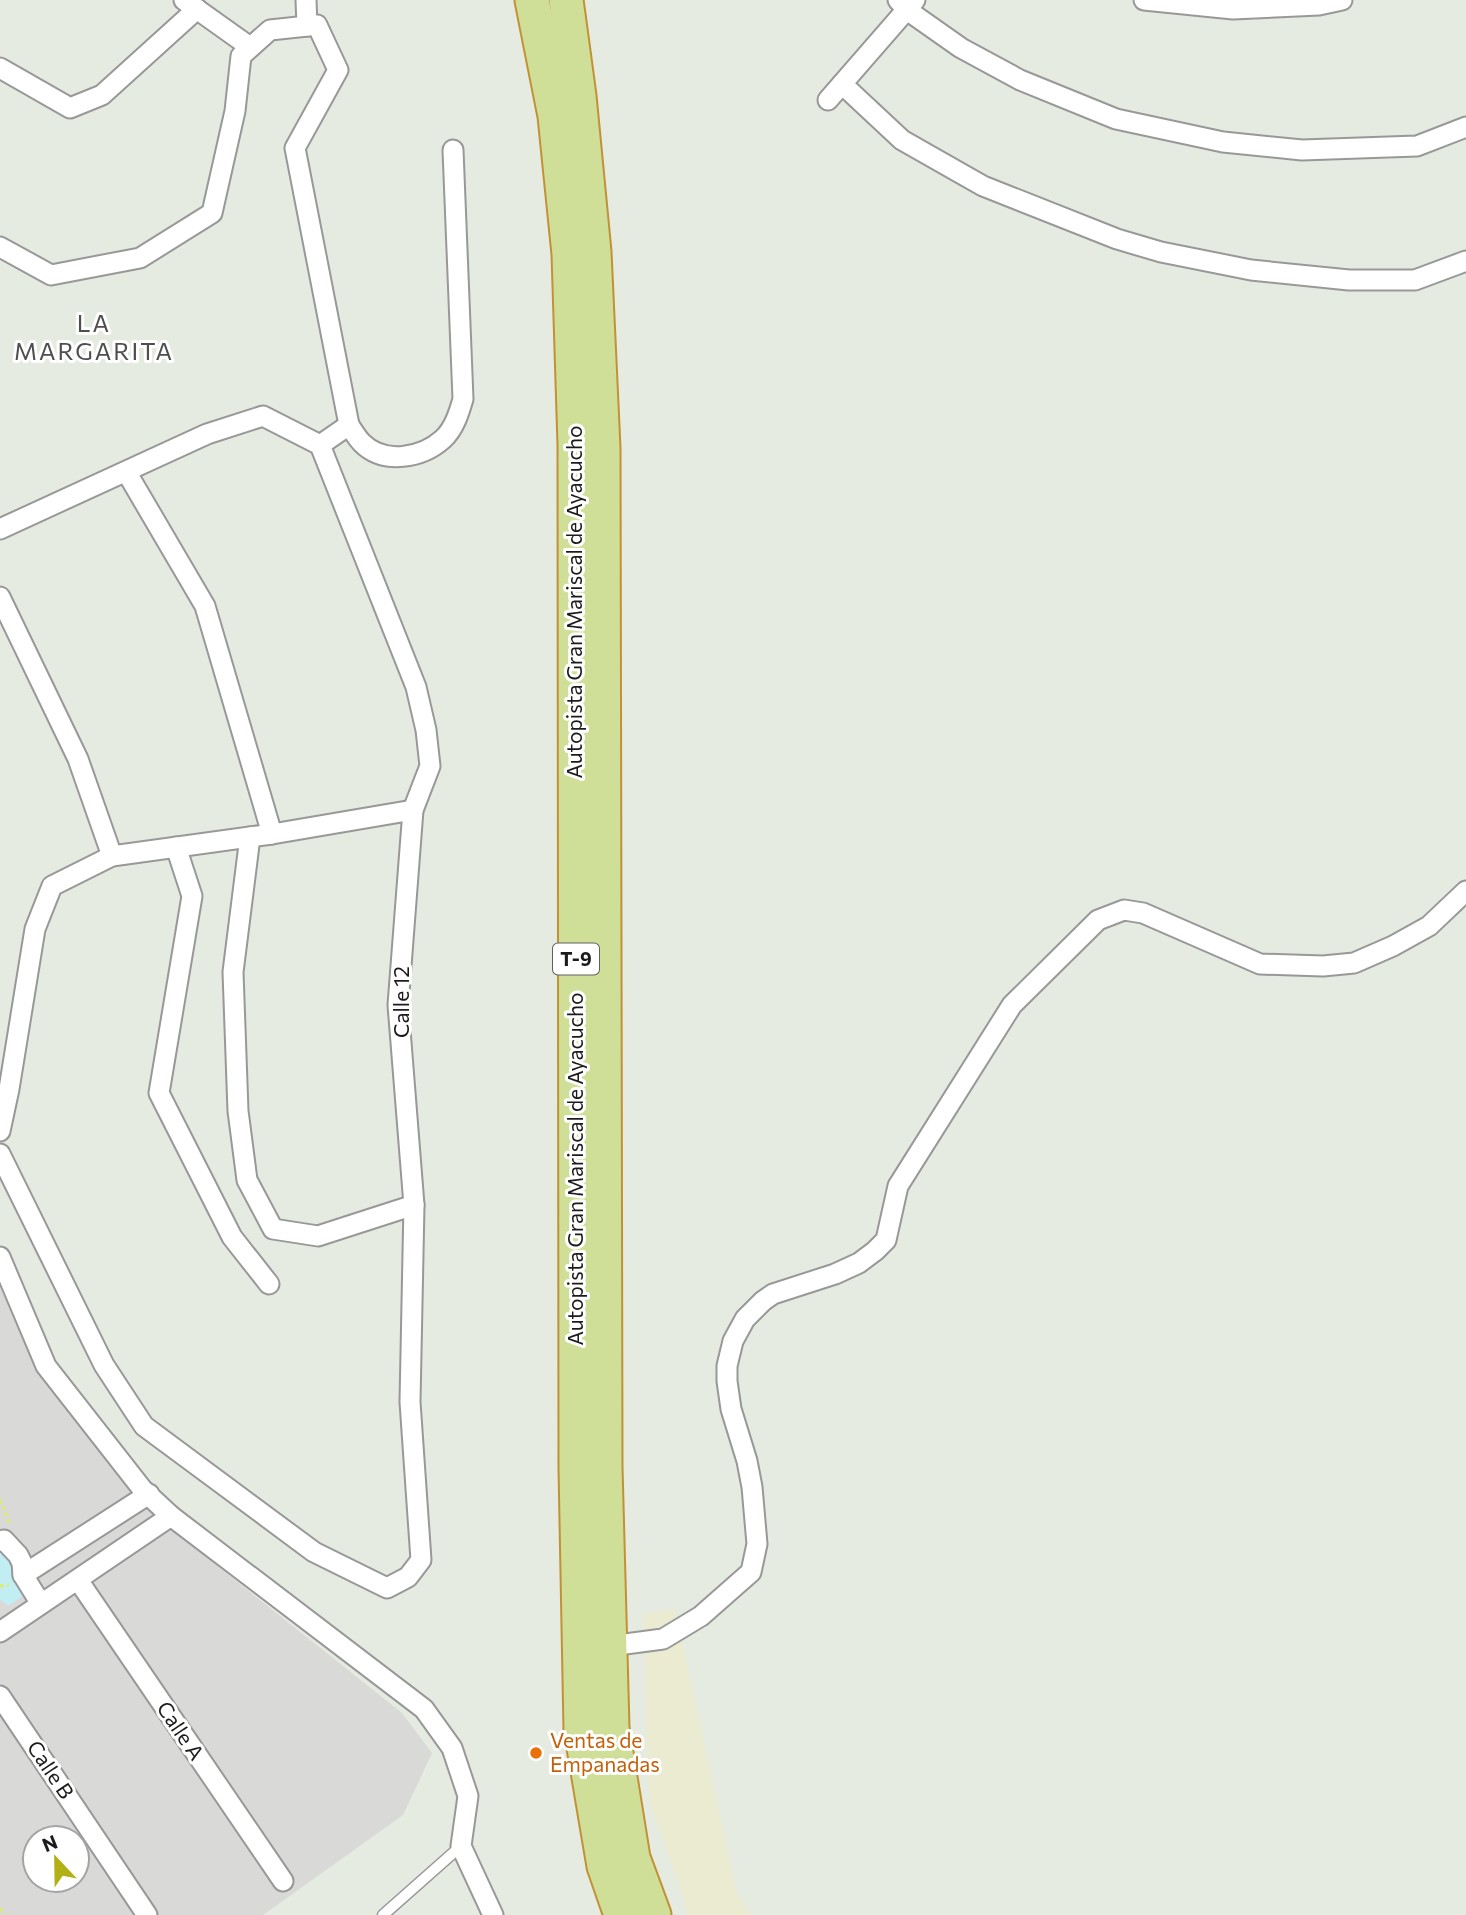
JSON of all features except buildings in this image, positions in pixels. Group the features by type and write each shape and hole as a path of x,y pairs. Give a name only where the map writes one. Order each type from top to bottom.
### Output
{"highway":[{"name":"Autopista Gran Mariscal de Ayacucho","path":"532,0 555,116 569,254 576,445 576,1468 581,1730 604,1866 621,1915"},
{"name":"Autopista Gran Mariscal de Ayacucho","path":"566,0 579,96 594,252 603,448 605,1453 612,1728 633,1858 654,1915"}],"street":[{"path":"306,0 307,26"},
{"path":"1144,0 1233,9 1319,5 1342,0"},
{"path":"828,100 907,3 961,48 1020,80 1116,119 1223,142 1302,150 1417,146 1466,127"},
{"path":"0,68 70,108 102,95 190,5 250,47"},
{"path":"0,247 51,275 140,258 212,213 235,111 241,56 270,30 317,25 338,70 295,148 349,425 363,444 384,456 414,456 444,439 457,420 463,400 453,150"},
{"path":"842,84 902,140 983,186 1117,239 1161,252 1251,270 1349,280 1415,280 1466,261"},
{"path":"0,529 127,473 206,434 263,416 320,445 349,425"},
{"name":"Calle 12","path":"0,1154 104,1365 144,1426 314,1552 387,1588 408,1577 421,1560 410,1402 414,1205 398,1005 414,810 430,766 426,730 416,687 320,445"},
{"path":"127,473 205,606 272,834"},
{"path":"0,597 78,759 112,856"},
{"path":"0,1131 35,929 52,886 112,856 272,834 414,810"},
{"path":"250,837 233,972 238,1111 247,1180 274,1229 318,1236 414,1205"},
{"path":"176,847 192,896 159,1093 232,1237 269,1284"},
{"path":"610,1646 663,1639 701,1616 751,1572 757,1544 752,1487 731,1409 727,1381 729,1353 738,1329 753,1309 773,1294 859,1263 886,1240 898,1186 1012,1004 1098,920 1124,910 1143,913 1260,964 1323,966 1354,963 1394,946 1429,926 1466,891"},
{"path":"0,1257 46,1366 143,1490 171,1516 424,1709 452,1748 468,1796 461,1846 493,1915"},
{"path":"23,1575 149,1494"},
{"path":"0,1632 171,1516"},
{"path":"1,1536 22,1563 23,1575 41,1605"},
{"name":"Calle A","path":"78,1580 283,1881"},
{"name":"Calle B","path":"0,1696 147,1915"}],"lane":[{"path":"383,1915 461,1846"}],"path":[{"path":"0,1908 4,1915"}],"shaded area":[{"path":"0,1287 26,1344 49,1385 168,1523 216,1565 402,1713 432,1753 403,1815 263,1915 0,1915"},
{"path":"0,1552 4,1552 15,1567 23,1596 8,1606 0,1599"},
{"path":"675,1609 737,1893 751,1915 689,1915 649,1800 643,1615"}],"place":[{"name":"Ventas de Empanadas","path":"536,1753"}],"district":[{"name":"LA MARGARITA","path":"94,338"}]}
